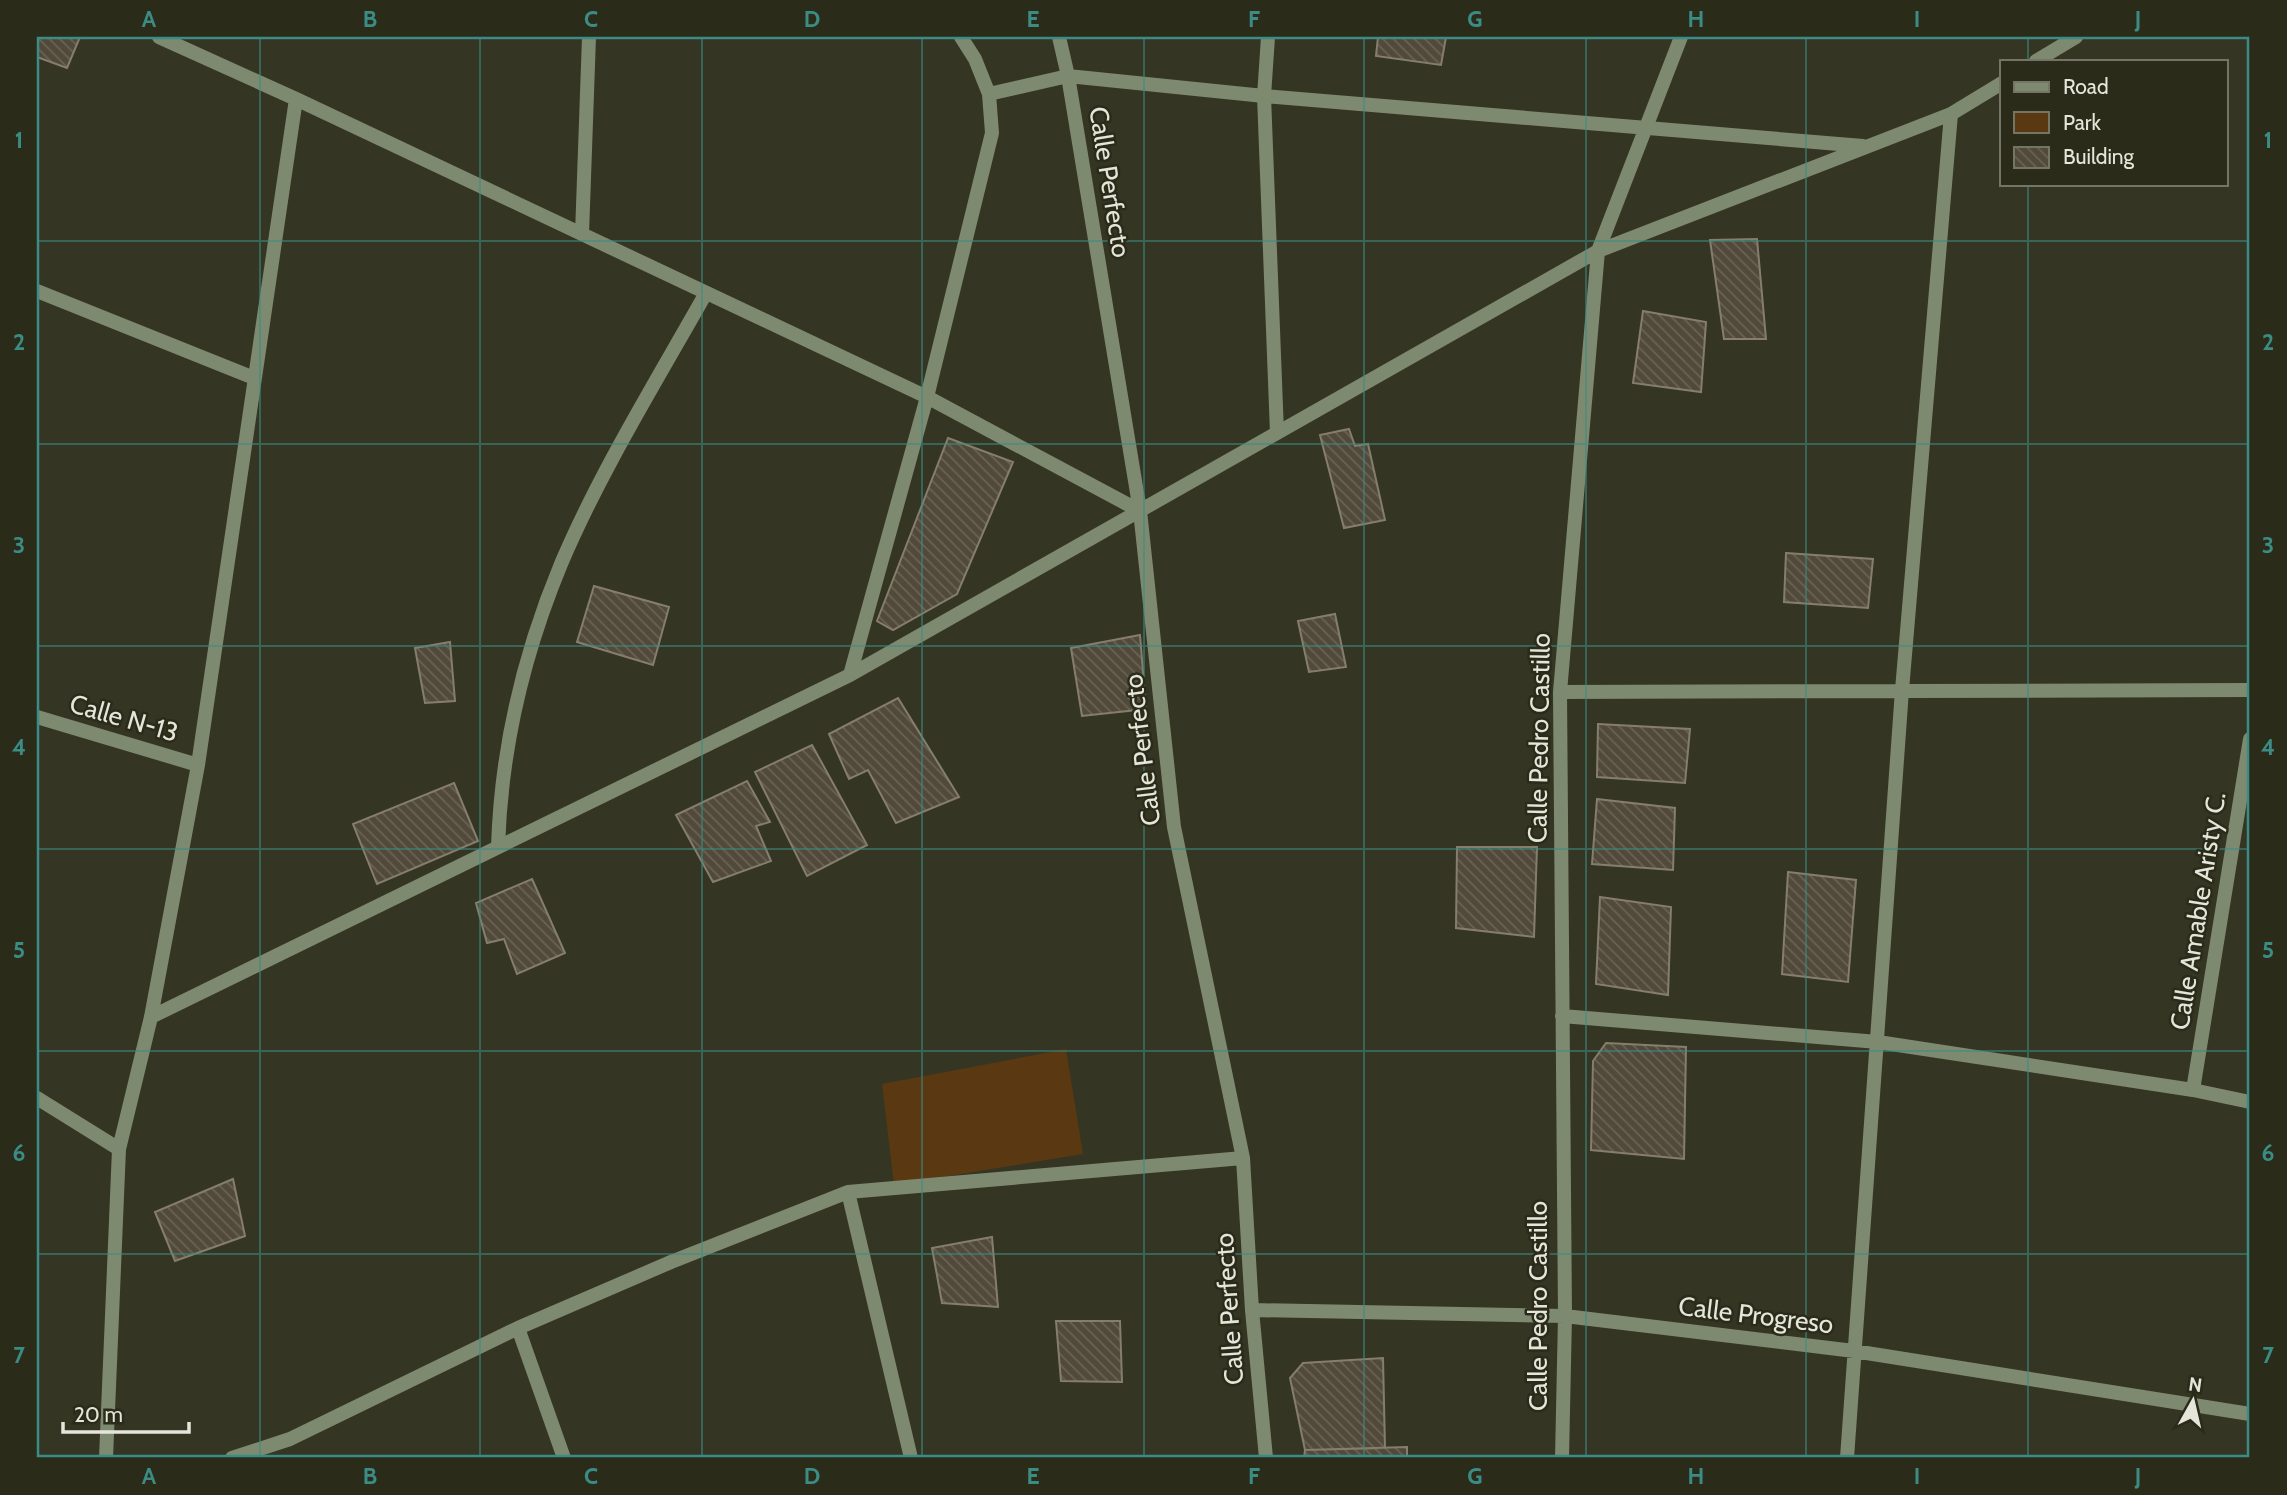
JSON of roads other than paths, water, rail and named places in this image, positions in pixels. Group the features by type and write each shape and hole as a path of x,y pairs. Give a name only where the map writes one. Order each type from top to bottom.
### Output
{"street":[{"path":"159,37 927,397 1140,511"},
{"path":"582,234 589,37"},
{"path":"850,675 927,397 992,133 989,94 975,59 961,37"},
{"name":"Calle Perfecto","path":"1059,37 1068,75 1140,511 1174,827 1243,1158 1252,1310 1266,1458"},
{"path":"1268,37 1264,96 1277,433"},
{"name":"Calle Pedro Castillo","path":"1562,1458 1565,1316 1560,692 1598,251 1681,37"},
{"path":"2038,60 2076,37"},
{"path":"989,94 1068,75 1264,96 1868,146"},
{"path":"150,1017 850,675 1598,251 1951,114 2000,84"},
{"path":"106,1458 119,1149 150,1017 198,765 296,99"},
{"path":"1847,1458 1902,690 1951,114"},
{"path":"37,291 254,378"},
{"path":"498,847 500,804 517,703 541,618 561,564 588,506 706,292"},
{"path":"1560,692 2250,690"},
{"name":"Calle N-13","path":"37,717 198,765"},
{"name":"Calle Amable Aristy C.","path":"2193,1090 2250,739"},
{"path":"1562,1016 1878,1042 2193,1090 2250,1102"},
{"path":"37,1098 119,1149"},
{"path":"232,1458 290,1439 518,1328 671,1262 848,1192 1243,1158"},
{"path":"848,1192 911,1458"},
{"name":"Calle Progreso","path":"1252,1310 1565,1316 1854,1351 2250,1414"},
{"path":"518,1328 564,1458"}]}
